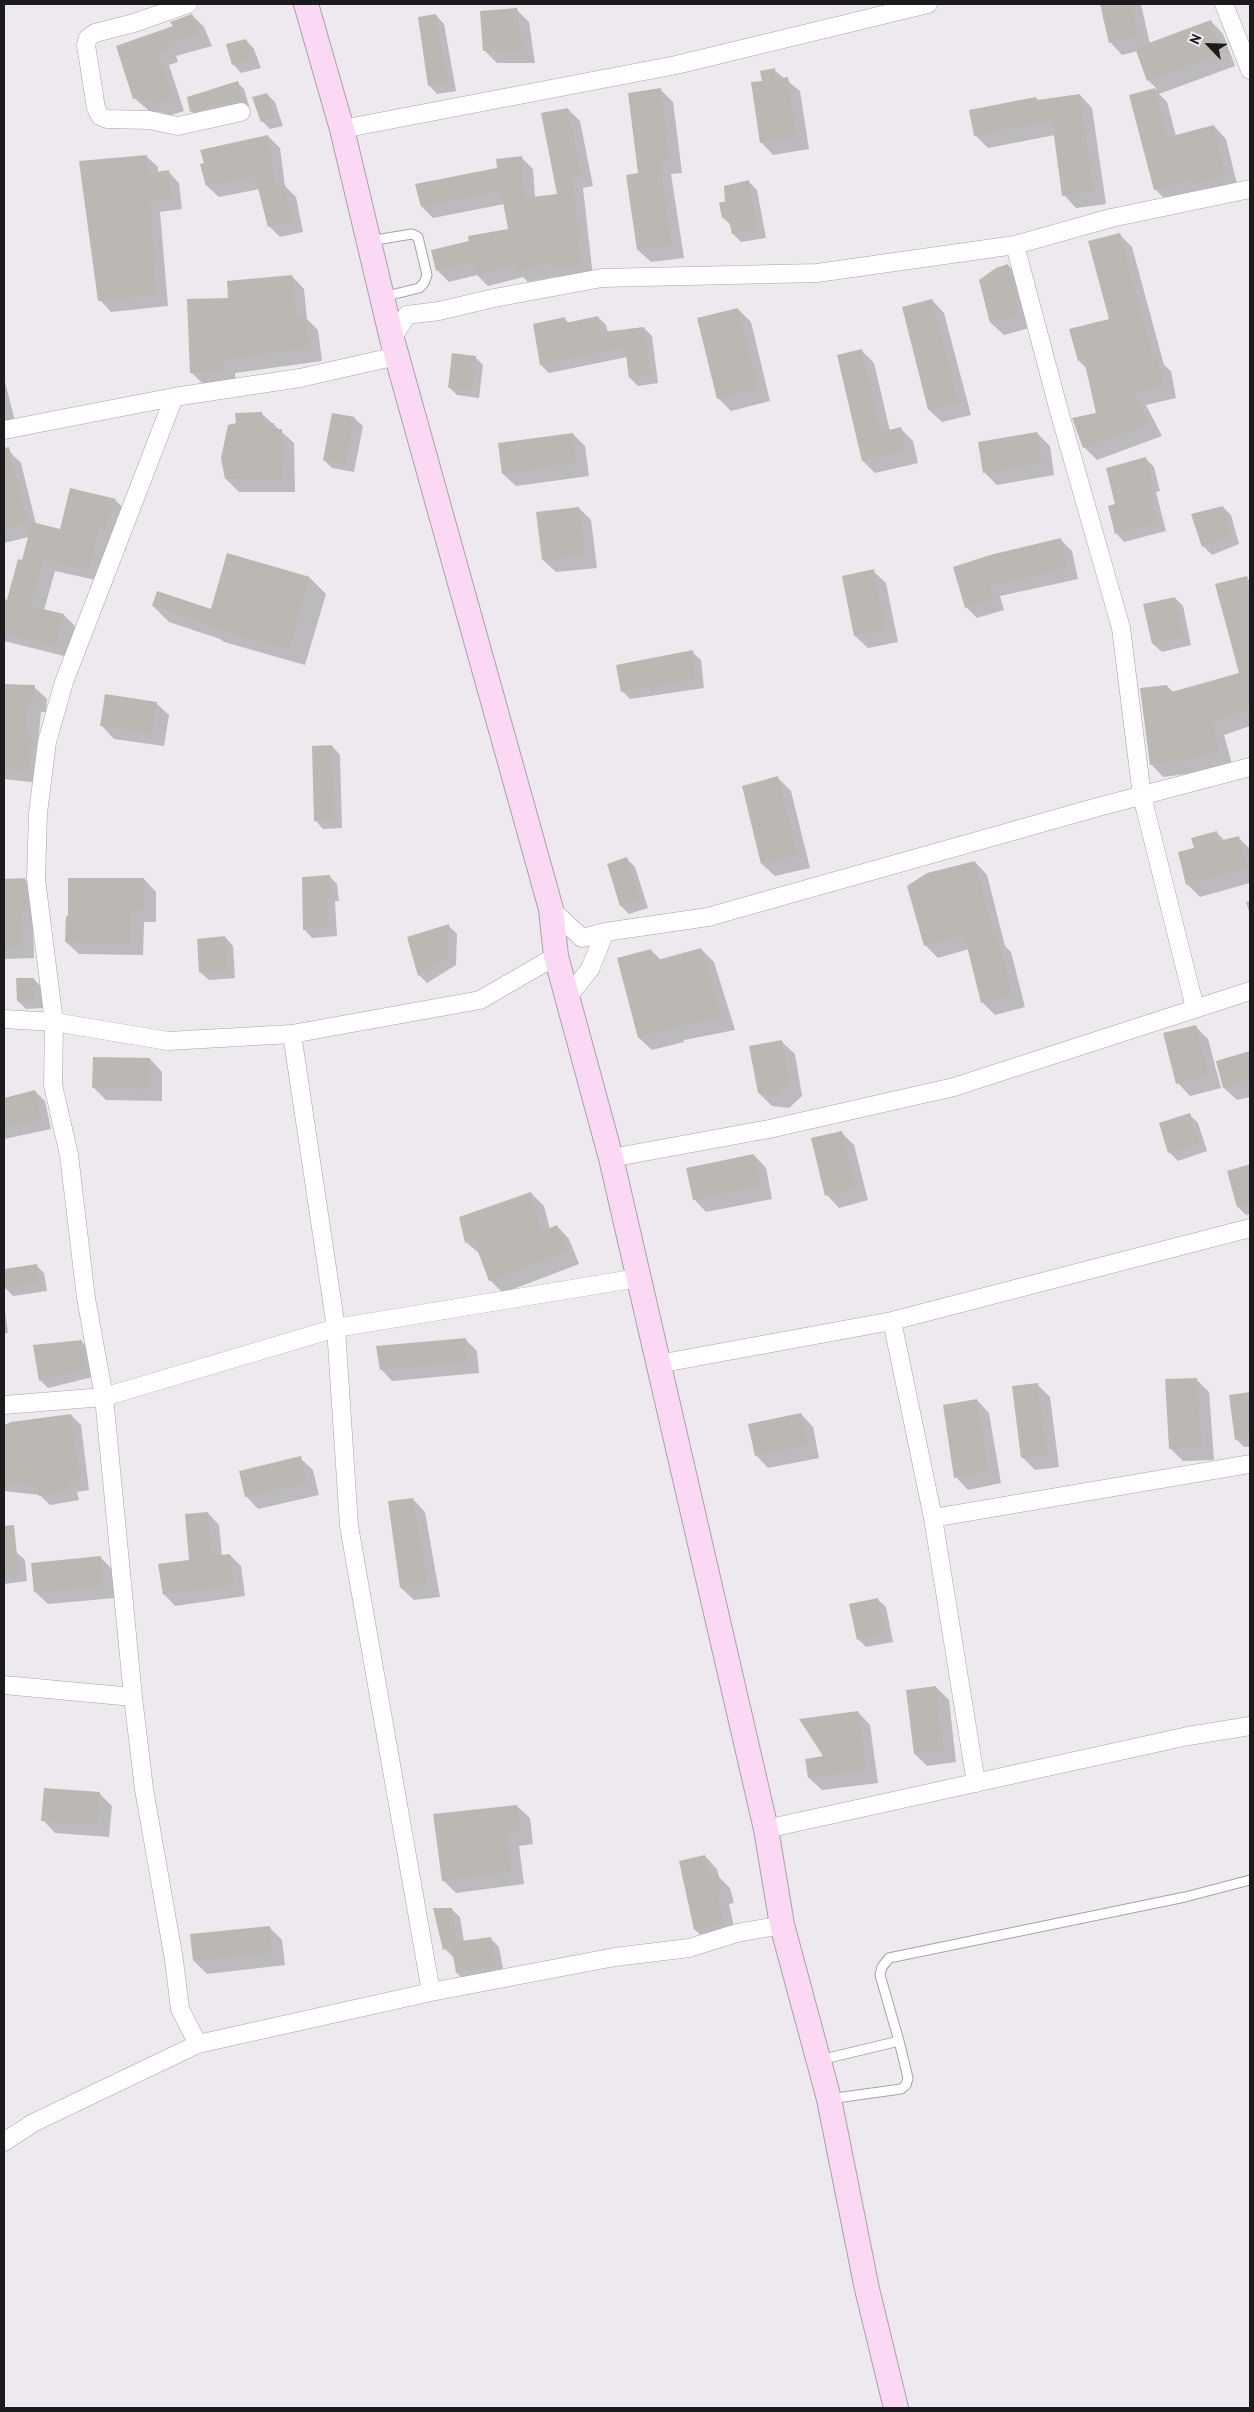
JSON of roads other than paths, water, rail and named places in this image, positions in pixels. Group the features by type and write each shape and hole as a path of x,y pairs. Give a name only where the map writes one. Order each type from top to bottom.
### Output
{"main road":[{"path":"306,4 342,129 395,348 551,909 556,956 611,1158 766,1829 782,1925 820,2060 867,2289 896,2408"}],"street":[{"path":"188,4 134,23 95,33 88,38 86,45 96,108 100,116 107,119 149,120 178,126 241,112"},
{"path":"342,129 676,65 928,4"},
{"path":"1224,4 1250,70"},
{"path":"4,430 174,397 300,378 395,348 407,316 439,311 494,298 602,278 817,273 1016,245 1111,218 1250,189"},
{"path":"1016,245 1059,412 1121,628 1142,796 1195,1008"},
{"path":"174,397 64,682 47,742 38,813 36,880 54,1022 53,1085 69,1155 86,1298 104,1397 133,1697 144,1788 174,1960 180,2009 198,2044"},
{"path":"551,909 582,938 605,932 708,916 1250,767"},
{"path":"568,997 590,969 605,932"},
{"path":"4,1019 54,1022 168,1041 292,1034 480,1000 556,956"},
{"path":"611,1158 769,1129 954,1087 1195,1008 1250,992"},
{"path":"292,1034 336,1328 349,1526 431,1992"},
{"path":"658,1364 892,1321 1250,1228"},
{"path":"4,1405 104,1397 336,1328 638,1278"},
{"path":"892,1321 933,1518 976,1783"},
{"path":"933,1518 1250,1464"},
{"path":"4,1684 133,1697"},
{"path":"766,1829 1188,1736 1250,1726"},
{"path":"4,2140 33,2123 198,2044 431,1992 615,1957 689,1948 737,1933 782,1925"}],"lane":[{"path":"369,241 412,234 418,237 427,275 424,283 419,288 382,297"},
{"path":"829,2099 904,2088 908,2078 880,1975 882,1967 889,1958 1185,1897 1250,1880"},
{"path":"820,2060 899,2041"}]}
